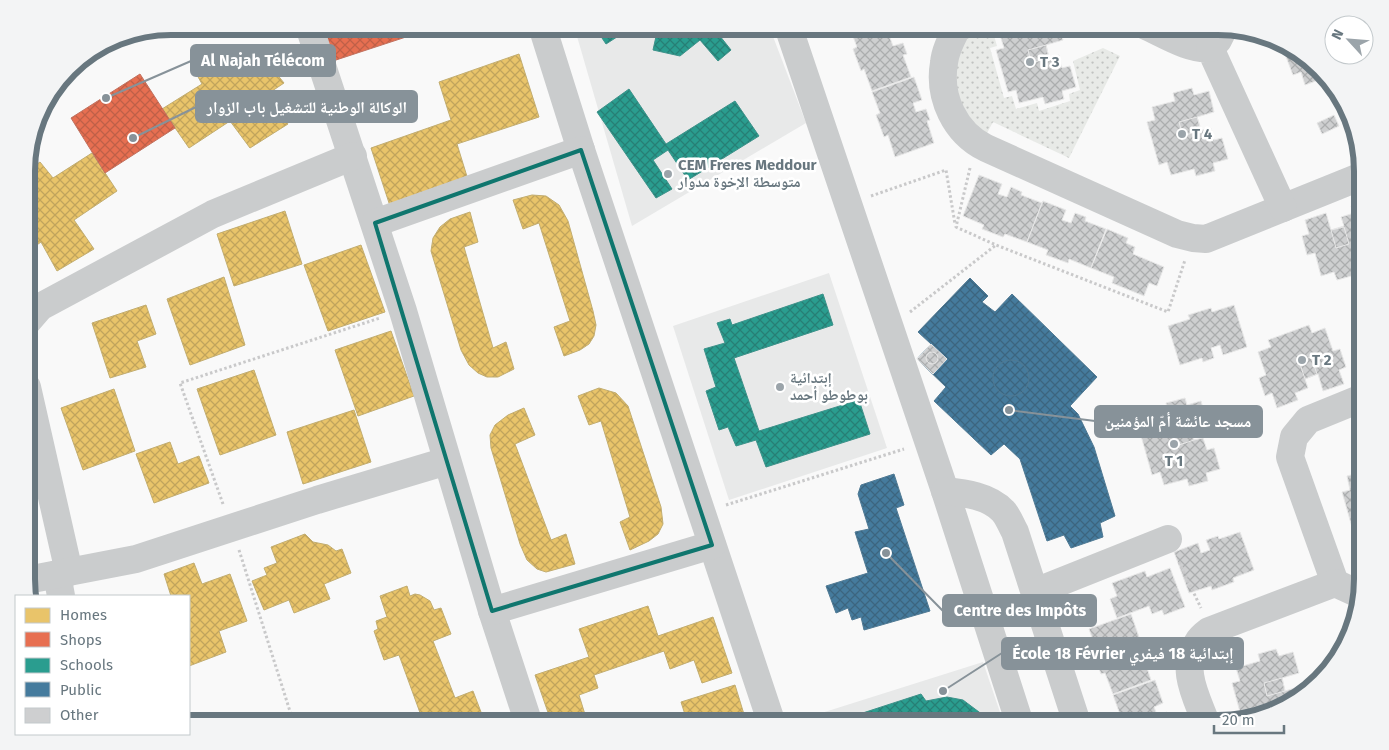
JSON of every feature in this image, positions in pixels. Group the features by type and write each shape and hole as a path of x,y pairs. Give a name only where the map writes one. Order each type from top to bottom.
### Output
{"street":[{"path":"312,35 403,311 492,611 526,715"},
{"path":"545,35 581,150 769,715"},
{"path":"791,35 945,491 1017,715"},
{"path":"955,35 944,63 944,90 953,116 964,132 976,144 1177,234 1206,239 1354,179"},
{"path":"1166,35 1201,49 1217,38 1283,208"},
{"path":"375,223 581,150"},
{"path":"35,313 40,307 190,226 221,211 353,156"},
{"path":"1335,583 1290,457 1294,437 1308,420 1354,401"},
{"path":"35,431 62,581"},
{"path":"35,580 62,581 447,461"},
{"path":"945,491 968,493 987,500 1003,511 1015,532 1074,715"},
{"path":"1035,592 1168,539"},
{"path":"492,611 712,545"},
{"path":"1203,715 1188,674 1191,657 1197,642 1209,631 1335,583 1353,591"}],"path":[{"path":"956,227 976,144"},
{"path":"847,204 946,170 956,227"},
{"path":"956,227 996,245 1168,312 1193,238"},
{"path":"889,328 996,245"},
{"path":"291,715 232,528 180,383 403,311"},
{"path":"702,513 928,441"},
{"path":"1168,539 1202,611"}],"highlighted area":[{"path":"581,150 712,545 492,611 375,223"}],"shaded area":[{"name":"CEM Freres Meddour متوسطة الإخوة مدوار","path":"577,35 772,35 806,123 632,226"},
{"path":"967,35 994,35 997,46 990,48 1004,98 1012,96 1016,109 1037,103 1039,111 1070,101 1069,94 1080,90 1073,61 1103,48 1120,56 1069,158 993,122 986,135 963,114 953,70"},
{"name":"إبتدائية بوطوطو أحمد","path":"829,273 887,448 729,500 673,326"},
{"path":"983,662 1001,715 815,715"}],"building: Homes":[{"path":"213,54 221,63 239,60 258,70 268,63 284,83 266,95 288,124 250,148 230,121 189,148 162,109 202,84 192,66"},
{"path":"519,54 539,117 457,144 469,183 391,209 371,148 451,120 439,82"},
{"path":"92,153 117,191 74,220 94,249 57,271 41,242 35,246 35,165 40,162 53,178"},
{"path":"532,195 546,196 559,205 568,221 596,325 594,336 589,344 580,350 564,356 554,327 570,321 539,223 523,229 513,200"},
{"path":"285,211 302,264 234,286 217,234"},
{"path":"470,212 478,242 464,247 493,348 506,342 514,369 498,377 487,377 478,373 469,365 461,350 431,251 433,238 440,227 450,219"},
{"path":"361,245 385,312 328,331 304,265"},
{"path":"224,277 245,345 190,365 167,299"},
{"path":"146,305 156,334 137,341 146,367 110,378 92,323"},
{"path":"391,331 414,396 358,416 335,350"},
{"path":"254,370 276,435 220,455 197,389"},
{"path":"599,388 616,393 628,406 661,507 663,524 658,534 649,541 630,550 620,522 630,517 601,421 589,425 578,396"},
{"path":"114,389 135,451 83,470 61,408"},
{"path":"524,408 535,435 515,444 551,540 566,534 575,564 546,572 537,569 527,560 520,544 491,448 490,435 495,425 508,415"},
{"path":"354,410 371,462 303,484 287,432"},
{"path":"170,442 178,464 199,456 209,483 154,503 136,454"},
{"path":"305,534 313,542 328,545 336,551 342,549 351,573 324,584 330,599 294,613 289,600 264,610 252,581 267,575 264,568 277,563 271,547"},
{"path":"194,563 202,584 230,574 247,621 219,631 226,652 190,666 190,595 171,595 164,574"},
{"path":"407,586 410,596 420,595 430,601 434,610 441,608 451,634 433,641 455,698 473,691 482,715 421,715 399,655 384,660 374,631 378,629 376,621 387,617 380,596"},
{"path":"648,606 658,636 713,617 732,673 702,683 694,660 670,669 664,651 594,675 598,688 579,695 585,715 549,715 535,675 589,657 579,629"},
{"path":"735,685 744,715 685,715 681,702"}],"building: Shops":[{"path":"325,35 412,35 333,61"},
{"path":"140,74 175,128 105,173 71,118"}],"building: Schools":[{"path":"600,35 620,35 606,44"},
{"path":"656,35 719,35 731,50 718,61 700,40 680,56 653,50"},
{"path":"629,89 666,144 735,101 759,136 688,180 668,150 653,160 672,189 656,198 597,112"},
{"path":"823,294 833,325 734,358 759,431 859,400 870,434 766,467 756,440 736,446 728,427 719,430 706,391 716,387 704,349 725,343 717,323 730,319 732,325"},
{"path":"921,694 926,701 947,697 963,700 983,715 857,715"}],"building: Public":[{"path":"970,278 988,296 982,302 995,312 1012,294 1097,377 1070,406 1078,414 1094,447 1115,516 1100,523 1103,537 1071,548 1064,535 1047,541 1020,459 1004,444 991,455 934,401 946,387 917,359 931,344 918,332"},
{"path":"1011,360 1018,361 1024,365 1028,371 1028,385 1024,391 1018,395 1011,396 1004,395 998,391 994,385 993,378 994,371 998,365 1004,361"},
{"path":"894,474 904,505 896,508 930,611 864,630 861,617 852,620 848,608 836,613 826,586 868,573 855,532 869,529 858,494 861,485"}],"building: Other":[{"path":"852,35 897,35 890,38 893,46 903,43 907,54 903,55 911,77 872,91 864,69 861,71 853,49 857,47"},
{"name":"T 3","path":"1000,35 1062,35 1063,40 1046,45 1049,58 1059,55 1062,68 1070,66 1076,87 1062,91 1064,99 1045,104 1043,97 1019,103 1016,90 1008,92 996,50 1004,48"},
{"path":"1046,45 1049,58 1031,63 1028,50"},
{"path":"1284,53 1308,69 1319,80 1305,85 1301,72 1293,75"},
{"path":"914,77 922,100 913,103 916,112 926,109 930,120 927,121 934,143 895,157 888,135 884,137 876,115 880,113 872,92"},
{"name":"T 4","path":"1192,88 1194,95 1209,91 1214,112 1197,117 1201,130 1211,128 1214,140 1222,138 1228,159 1213,163 1215,171 1196,176 1194,169 1171,175 1167,162 1159,165 1147,122 1155,120 1152,107 1175,101 1173,93"},
{"path":"1334,115 1339,126 1322,134 1317,123"},
{"path":"1197,117 1201,130 1183,136 1179,122"},
{"path":"979,175 1002,184 998,194 1007,197 1011,187 1022,192 1021,195 1042,203 1027,242 1005,234 1003,237 982,229 984,225 963,216"},
{"path":"1043,201 1066,210 1062,220 1071,223 1075,213 1086,217 1085,221 1106,229 1091,268 1069,259 1068,263 1046,255 1048,250 1027,242"},
{"path":"1326,213 1331,230 1344,226 1341,217 1354,213 1354,275 1337,280 1334,272 1321,276 1315,253 1307,255 1302,236 1309,234 1305,220"},
{"path":"1344,227 1349,244 1336,248 1331,230"},
{"path":"1107,229 1128,238 1126,243 1135,247 1133,254 1164,267 1157,286 1149,283 1144,296 1112,283 1114,277 1091,268"},
{"path":"1234,305 1247,347 1223,355 1220,345 1211,348 1214,358 1203,362 1202,358 1180,365 1168,326 1190,319 1188,315 1211,308 1212,312"},
{"name":"T 2","path":"1309,325 1312,333 1325,328 1333,351 1340,349 1346,367 1339,370 1344,384 1323,391 1318,374 1305,379 1308,388 1295,393 1298,400 1277,408 1272,393 1265,396 1259,378 1266,375 1258,352 1271,347 1268,340"},
{"path":"931,344 947,359 933,374 917,359"},
{"path":"930,352 934,352 938,358 934,364 930,364 926,360 926,356"},
{"path":"1311,357 1317,374 1305,379 1299,361"},
{"name":"T 1","path":"1185,398 1187,405 1201,401 1207,422 1190,427 1194,440 1203,438 1207,450 1214,448 1220,469 1206,473 1208,481 1189,486 1187,479 1164,485 1160,472 1152,475 1140,432 1148,430 1144,417 1168,411 1166,403"},
{"path":"1190,427 1194,440 1176,446 1172,432"},
{"path":"1354,474 1354,534 1342,492 1350,490 1347,476"},
{"path":"1240,532 1254,570 1233,578 1234,582 1212,590 1211,586 1189,593 1174,552 1198,543 1201,553 1210,550 1206,540 1218,536 1219,539"},
{"path":"1170,568 1185,607 1164,615 1162,610 1152,614 1149,606 1117,618 1110,599 1117,596 1112,583 1145,571 1147,577"},
{"path":"1131,614 1139,637 1130,641 1133,649 1143,646 1147,657 1144,659 1151,680 1113,694 1105,673 1101,674 1093,652 1097,651 1089,629"},
{"path":"1276,649 1279,656 1293,652 1299,673 1282,678 1285,691 1295,688 1296,691 1262,708 1240,713 1232,683 1240,681 1236,668 1260,661 1258,654"},
{"path":"1282,678 1285,691 1267,696 1264,683"},
{"path":"1155,680 1163,703 1154,707 1157,715 1120,715 1113,695"},
{"path":"1167,712 1168,715 1157,715"}],"place":[{"name":"T 3","path":"1030,62"},
{"name":"Al Najah Télécom","path":"106,98"},
{"name":"T 4","path":"1182,134"},
{"name":"الوكالة الوطنية للتشغيل باب الزوار","path":"133,138"},
{"name":"CEM Freres Meddour متوسطة الإخوة مدوار","path":"668,174"},
{"name":"T 2","path":"1302,360"},
{"name":"إبتدائية بوطوطو أحمد","path":"780,387"},
{"name":"مسجد عائشة أمّ المؤمنين","path":"1009,410"},
{"name":"T 1","path":"1174,444"},
{"name":"Centre des Impôts","path":"886,553"},
{"name":"École 18 Février إبتدائية 18 فيفري","path":"943,691"}]}
